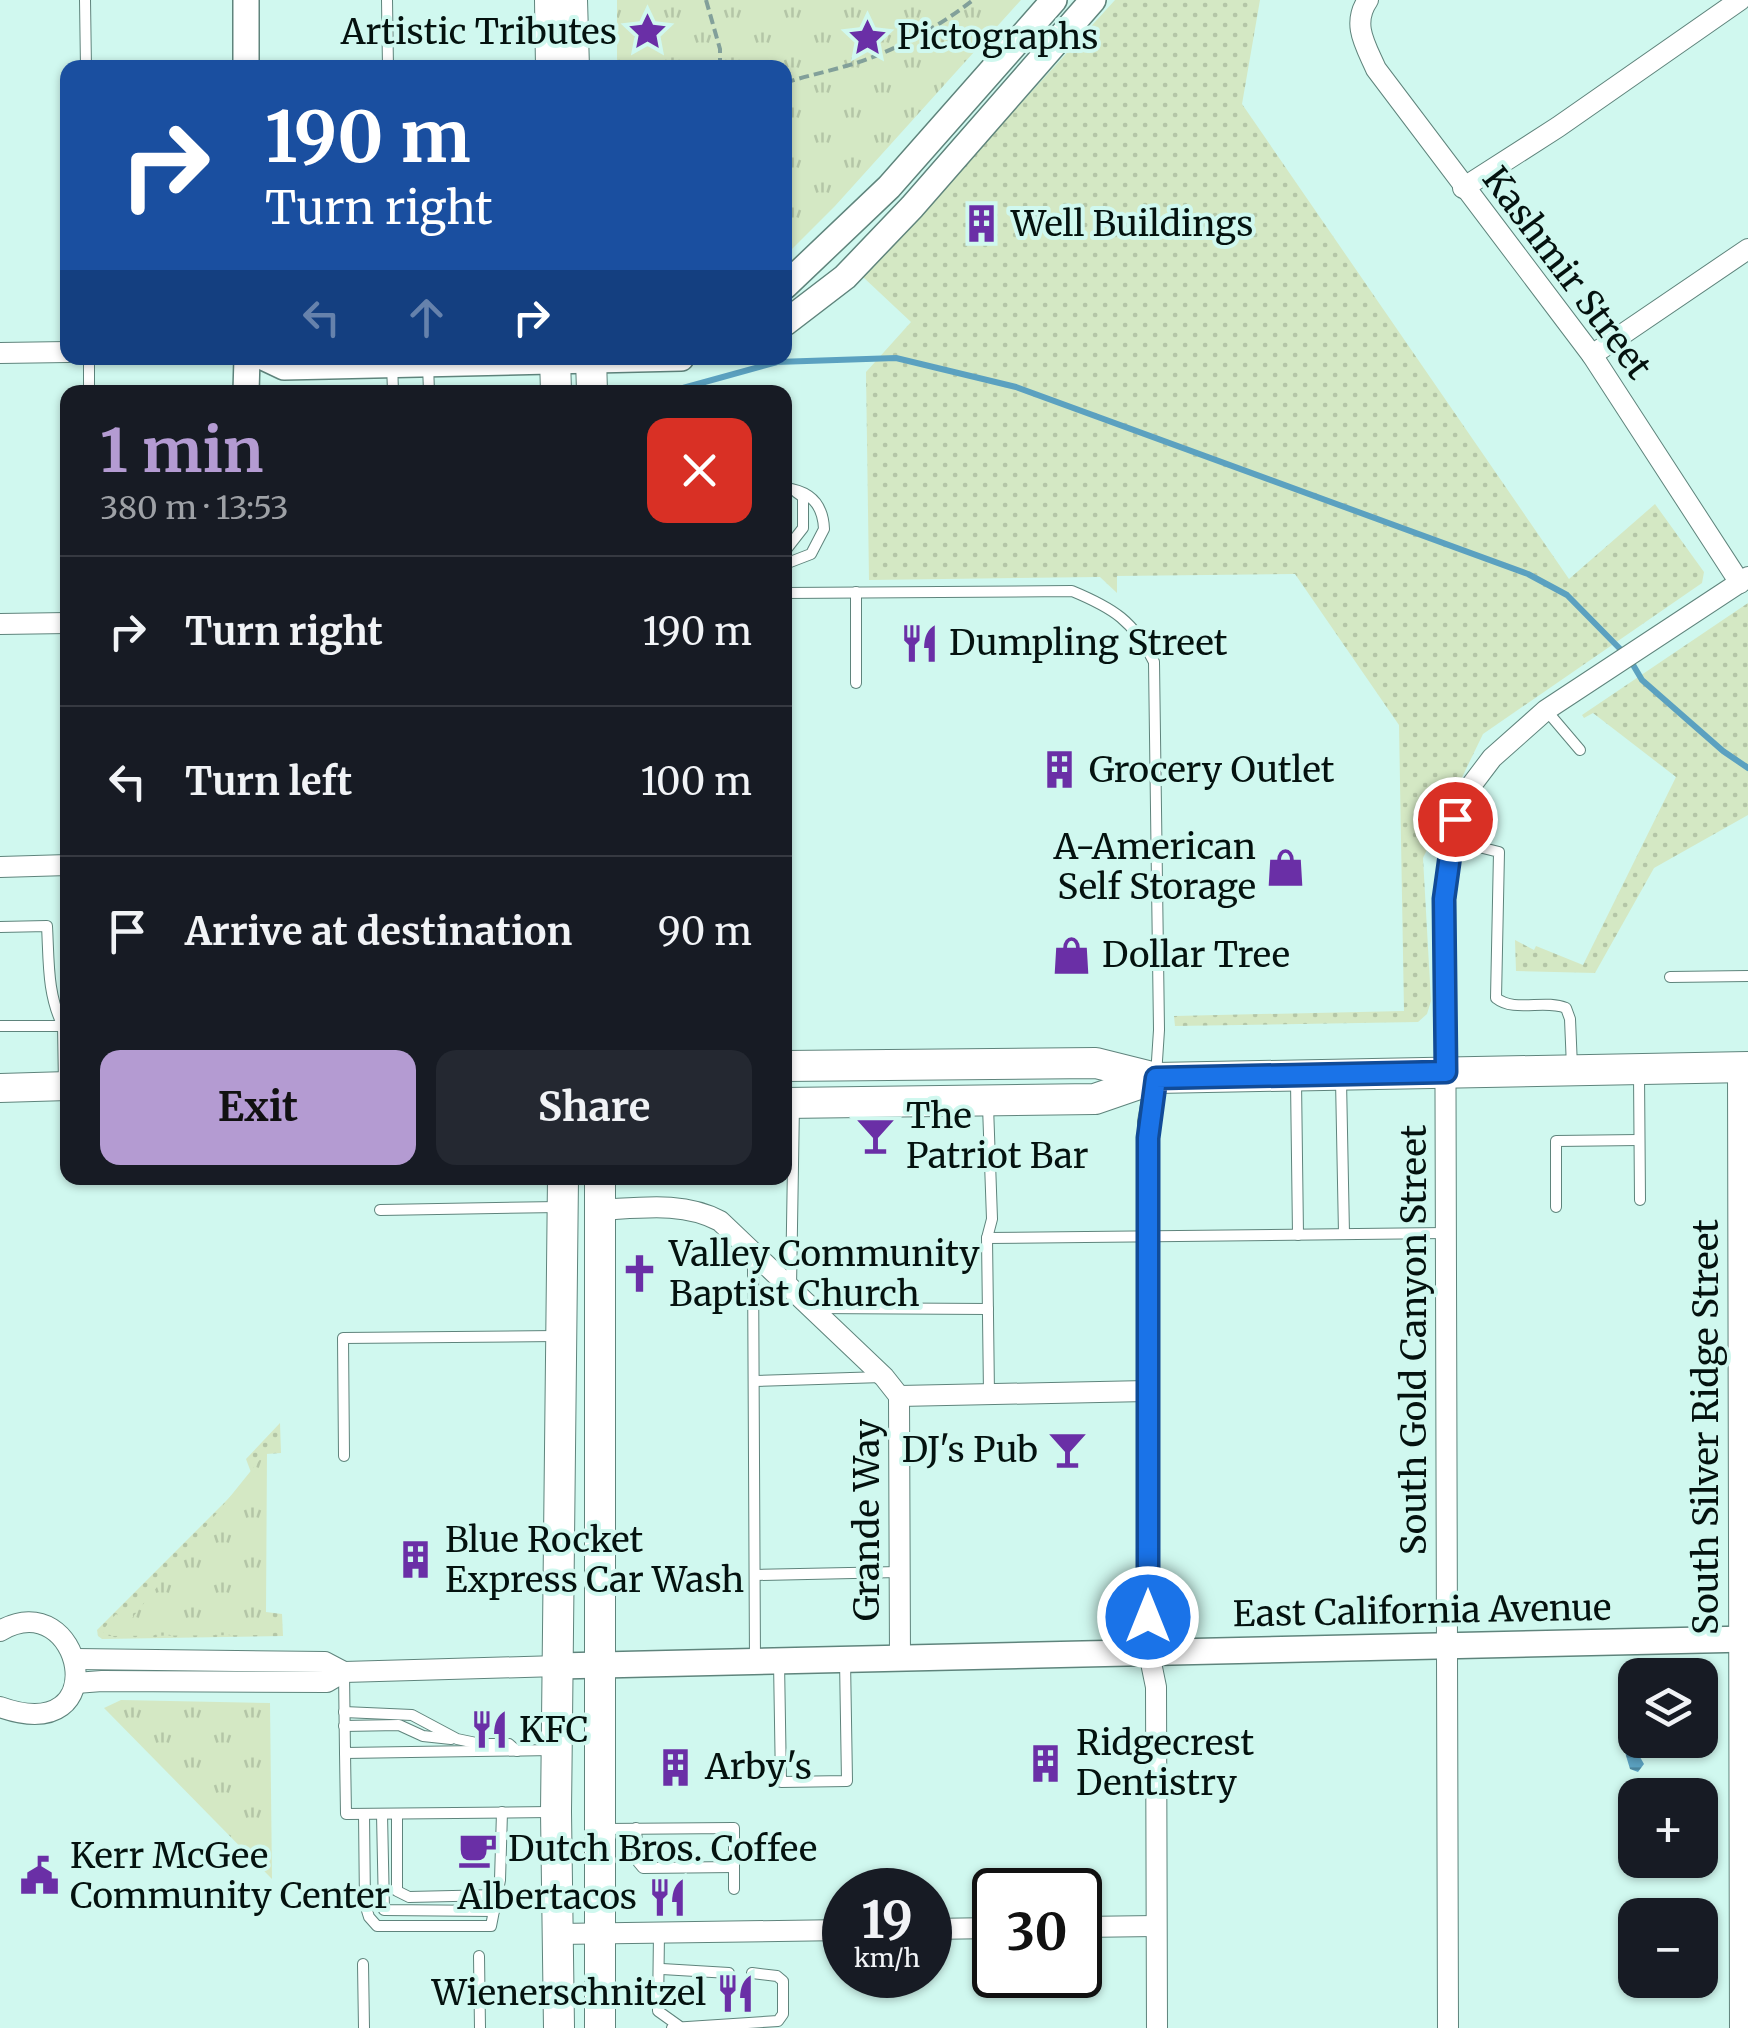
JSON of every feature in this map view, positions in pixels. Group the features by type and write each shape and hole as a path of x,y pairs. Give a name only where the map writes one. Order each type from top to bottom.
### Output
{"main road":[{"path":"550,0 551,60"},
{"path":"572,0 574,60"},
{"path":"588,0 588,60"},
{"path":"792,1066 1096,1063 1156,1078 1743,1067"},
{"path":"792,1104 1094,1099 1156,1078"},
{"path":"0,1088 60,1086"},
{"path":"600,1185 600,2028"},
{"path":"559,2028 556,1812 563,1192"}],"street":[{"path":"246,0 246,60"},
{"path":"792,279 888,187 1054,0"},
{"path":"792,318 858,263 1093,0"},
{"name":"Kashmir Street","path":"1368,0 1363,7 1360,30 1376,69 1592,355 1744,580"},
{"path":"1463,188 1558,128 1740,0"},
{"path":"1592,355 1748,249"},
{"path":"0,353 60,352"},
{"path":"280,365 327,365"},
{"path":"419,365 555,371"},
{"name":"South Gold Canyon Street","path":"1448,2028 1444,899 1450,840 1464,795 1492,758 1546,710 1744,580"},
{"path":"0,624 60,623"},
{"path":"0,866 60,865"},
{"name":"South Silver Ridge Street","path":"1740,2028 1743,1067"},
{"path":"1156,1078 1148,1122 1147,1391 1148,1653 1156,1687 1157,2028"},
{"name":"Grande Way","path":"600,1210 684,1208 720,1221 884,1377 899,1396 900,1658"},
{"path":"899,1396 1147,1391"},
{"path":"0,1631 26,1622 44,1625 59,1634 76,1659 76,1683 62,1706 41,1714 19,1714 0,1707"},
{"name":"East California Avenue","path":"558,1666 1743,1640"},
{"path":"76,1659 325,1662 344,1672"},
{"path":"76,1683 327,1682 344,1672 558,1666"},
{"path":"1102,1927 1156,1926"},
{"path":"557,1934 822,1930"}],"lane":[{"path":"86,0 86,60"},
{"path":"387,0 388,60"},
{"path":"428,366 429,385"},
{"path":"792,489 808,494 818,504 824,530 811,554 792,561"},
{"path":"792,490 803,497 804,517 792,544"},
{"path":"792,593 1072,591 1111,608 1142,638 1154,662 1160,1030 1156,1078"},
{"path":"856,592 856,683"},
{"path":"1546,710 1580,750"},
{"path":"1450,840 1499,852 1496,998 1509,1005 1556,1004 1566,1008 1572,1070"},
{"path":"0,927 47,926 50,988 60,1020"},
{"path":"1670,977 1748,976"},
{"path":"0,1026 60,1026"},
{"path":"1639,1068 1640,1200"},
{"path":"1341,1074 1344,1234"},
{"path":"1296,1075 1298,1235"},
{"path":"987,1101 992,1220 987,1238 990,1394"},
{"path":"1556,1207 1556,1140 1639,1140"},
{"path":"790,1185 791,1288"},
{"path":"380,1210 563,1192"},
{"path":"987,1238 1446,1233"},
{"path":"753,1252 756,1575 781,1782 848,1781 845,1659"},
{"path":"812,1308 988,1309"},
{"path":"344,1456 343,1338 562,1335"},
{"path":"754,1381 884,1377"},
{"path":"756,1575 899,1572"},
{"path":"344,1672 346,1814 556,1812"},
{"path":"344,1712 412,1715 457,1739"},
{"path":"344,1726 399,1724 423,1736 509,1744 517,1751"},
{"path":"345,1753 558,1750"},
{"path":"364,1814 368,1918 377,1926 490,1926 497,1895 502,1812"},
{"path":"382,1814 384,1910 494,1911"},
{"path":"396,1814 397,1891 409,1897 497,1895"},
{"path":"636,1828 638,1862 643,1868 734,1867"},
{"path":"599,1829 734,1828 734,1889"},
{"path":"662,1932 662,2028"},
{"path":"662,1932 658,2011 676,2027 778,2022 783,2014 783,1981 777,1976 752,1973"},
{"path":"479,1956 480,2028"},
{"path":"363,1964 364,2028"},
{"path":"662,1969 729,1974"}],"path":[{"path":"706,0 720,60"},
{"path":"792,82 849,66 894,47 934,27 973,0"}],"green space":[{"path":"617,0 1021,0 792,249 792,60 617,60"},
{"path":"1115,0 1260,0 1242,104 1569,579 1655,504 1704,572 1702,583 1483,734 1423,858 1431,1001 1427,1014 1418,1022 1175,1026 1174,1016 1404,1011 1399,725 1295,574 1117,576 1117,593 1100,577 869,580 866,372 911,322 863,277"},
{"path":"1748,603 1748,815 1654,868 1595,973 1516,971 1515,940 1583,965 1676,777 1593,713 1584,718 1582,715"},
{"path":"280,1423 281,1453 266,1454 266,1612 282,1614 283,1636 98,1636 97,1630 252,1475 246,1459"},
{"path":"267,1451 266,1612 271,1635 108,1636 102,1631 116,1614 128,1623"},
{"path":"121,1700 270,1703 272,1879 104,1708"}],"water":[{"path":"1627,1758 1641,1758 1644,1764 1638,1772 1630,1769"}],"waterway":[{"path":"792,361 896,358 1016,387 1528,574 1567,595 1629,658 1642,680 1748,768"},
{"path":"694,385 766,365"}],"place":[{"name":"Artistic Tributes","path":"647,32"},
{"name":"Pictographs","path":"867,37"},
{"name":"Well Buildings","path":"981,224"},
{"name":"Dumpling Street","path":"919,643"},
{"name":"Grocery Outlet","path":"1059,770"},
{"name":"A-American Self Storage","path":"1286,867"},
{"name":"Dollar Tree","path":"1072,955"},
{"name":"The Patriot Bar","path":"876,1136"},
{"name":"Valley Community Baptist Church","path":"639,1274"},
{"name":"DJ's Pub","path":"1068,1450"},
{"name":"Blue Rocket Express Car Wash","path":"415,1560"},
{"name":"KFC","path":"489,1730"},
{"name":"Ridgecrest Dentistry","path":"1046,1763"},
{"name":"Arby's","path":"675,1767"},
{"name":"Dutch Bros. Coffee","path":"478,1849"},
{"name":"Kerr McGee Community Center","path":"40,1876"},
{"name":"Albertacos","path":"667,1897"},
{"name":"Wienerschnitzel","path":"736,1993"}],"route":[{"path":"1148,1617 1148,1122 1156,1078 1446,1072 1444,899 1455,819"}]}
